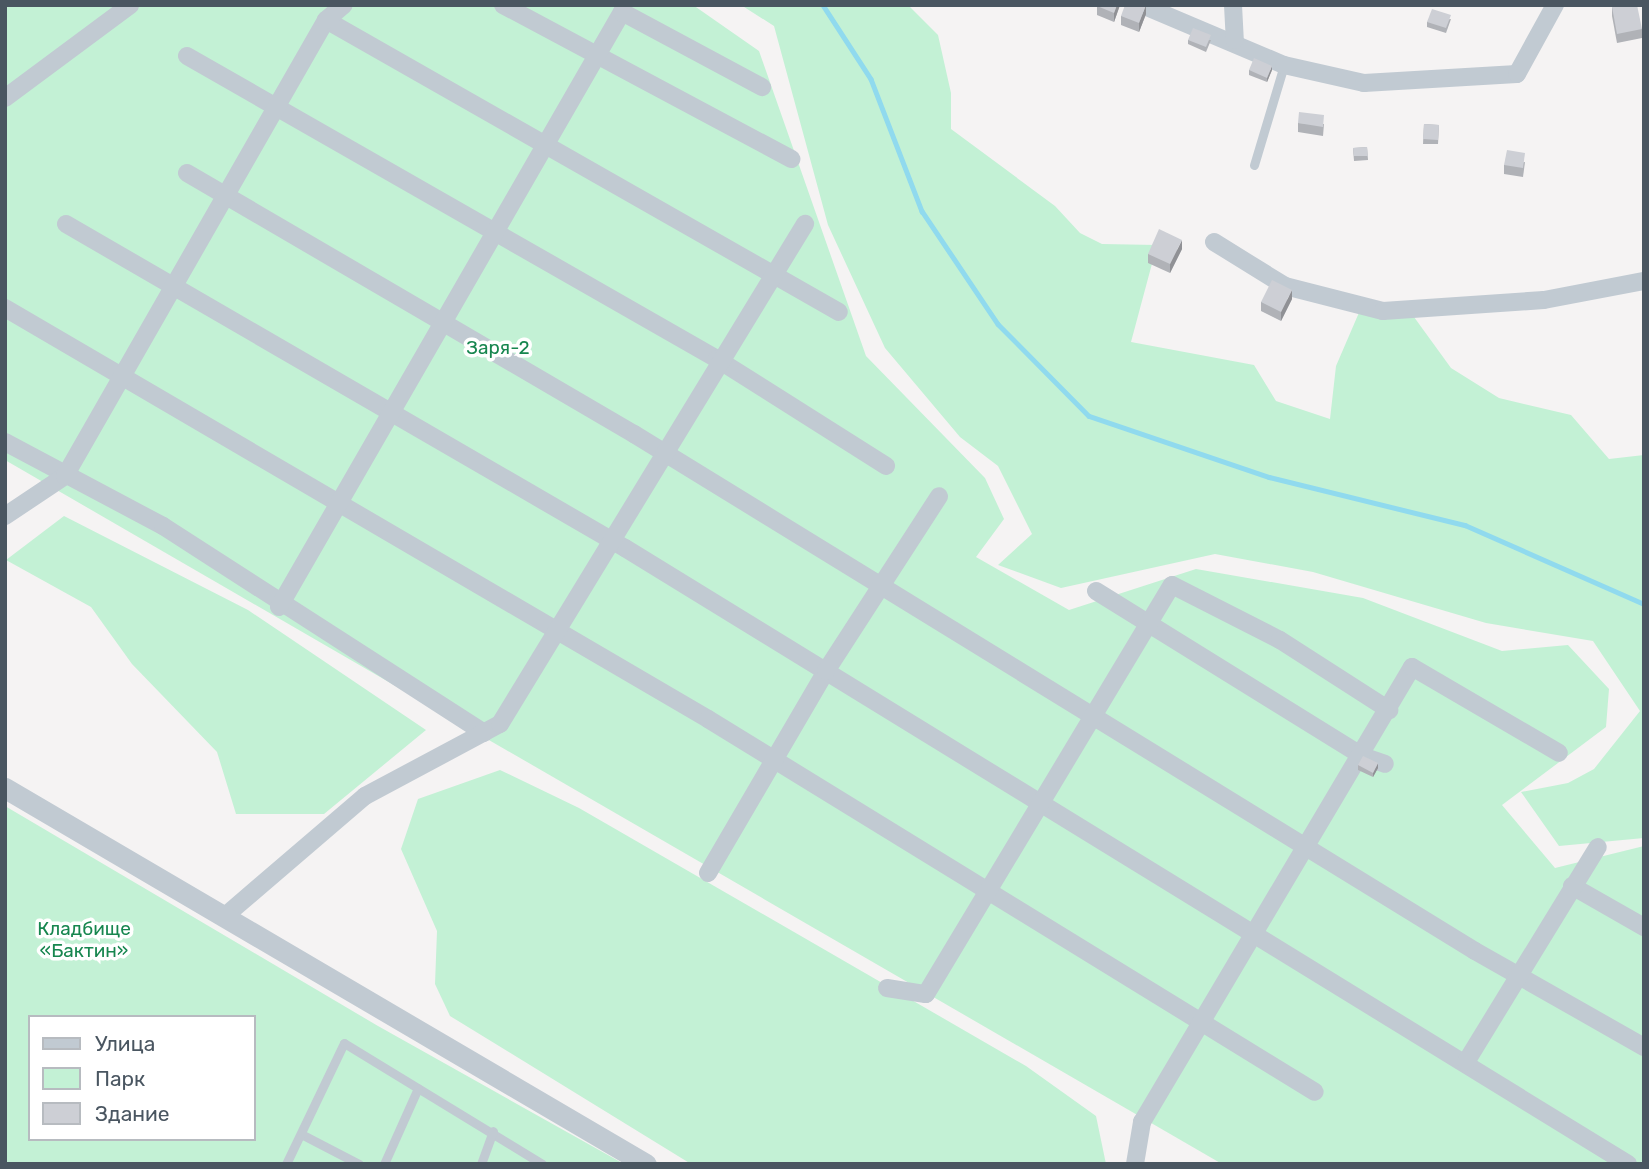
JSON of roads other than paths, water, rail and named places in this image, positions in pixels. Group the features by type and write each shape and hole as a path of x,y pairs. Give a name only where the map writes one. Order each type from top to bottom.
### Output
{"street":[{"path":"5,98 130,5"},
{"path":"5,516 65,476 280,109 326,20 344,5"},
{"path":"503,5 791,159"},
{"path":"1142,5 1234,40 1284,65 1364,83 1517,74 1555,5"},
{"path":"1233,5 1234,40"},
{"path":"279,607 394,414 442,324 547,149 622,12 762,88"},
{"path":"326,20 547,149 839,312"},
{"path":"187,56 496,237 717,359 886,466"},
{"path":"187,173 662,452 1310,845 1522,977 1644,1047"},
{"path":"225,916 365,796 500,724 717,359 769,274 805,223"},
{"path":"66,224 611,540 1042,801 1628,1164"},
{"path":"1214,242 1284,286 1383,311 1544,300 1644,281"},
{"path":"5,308 340,501 1202,1019 1315,1092"},
{"path":"5,442 163,526 279,607 484,733"},
{"path":"708,873 826,671 883,587 939,496"},
{"path":"887,988 926,994 1172,585 1280,640 1389,710"},
{"path":"1096,591 1148,628 1362,756 1385,764"},
{"path":"1135,1164 1142,1122 1202,1019 1310,845 1412,667 1559,753"},
{"path":"5,788 646,1164"},
{"path":"1466,1062 1522,977 1572,886 1598,847"},
{"path":"1572,886 1644,927"}],"lane":[{"path":"1254,165 1284,65"},
{"path":"286,1164 303,1135 344,1043 494,1131 542,1164"},
{"path":"384,1164 418,1088"},
{"path":"481,1164 494,1131"},
{"path":"303,1135 359,1164"}],"waterway":[{"path":"823,5 871,79 922,211 998,324 1089,416 1269,477 1465,525 1644,604"}],"park label":[{"name":"Заря-2","path":"498,348"},
{"name":"Кладбище «Бактин»","path":"84,940"}]}
